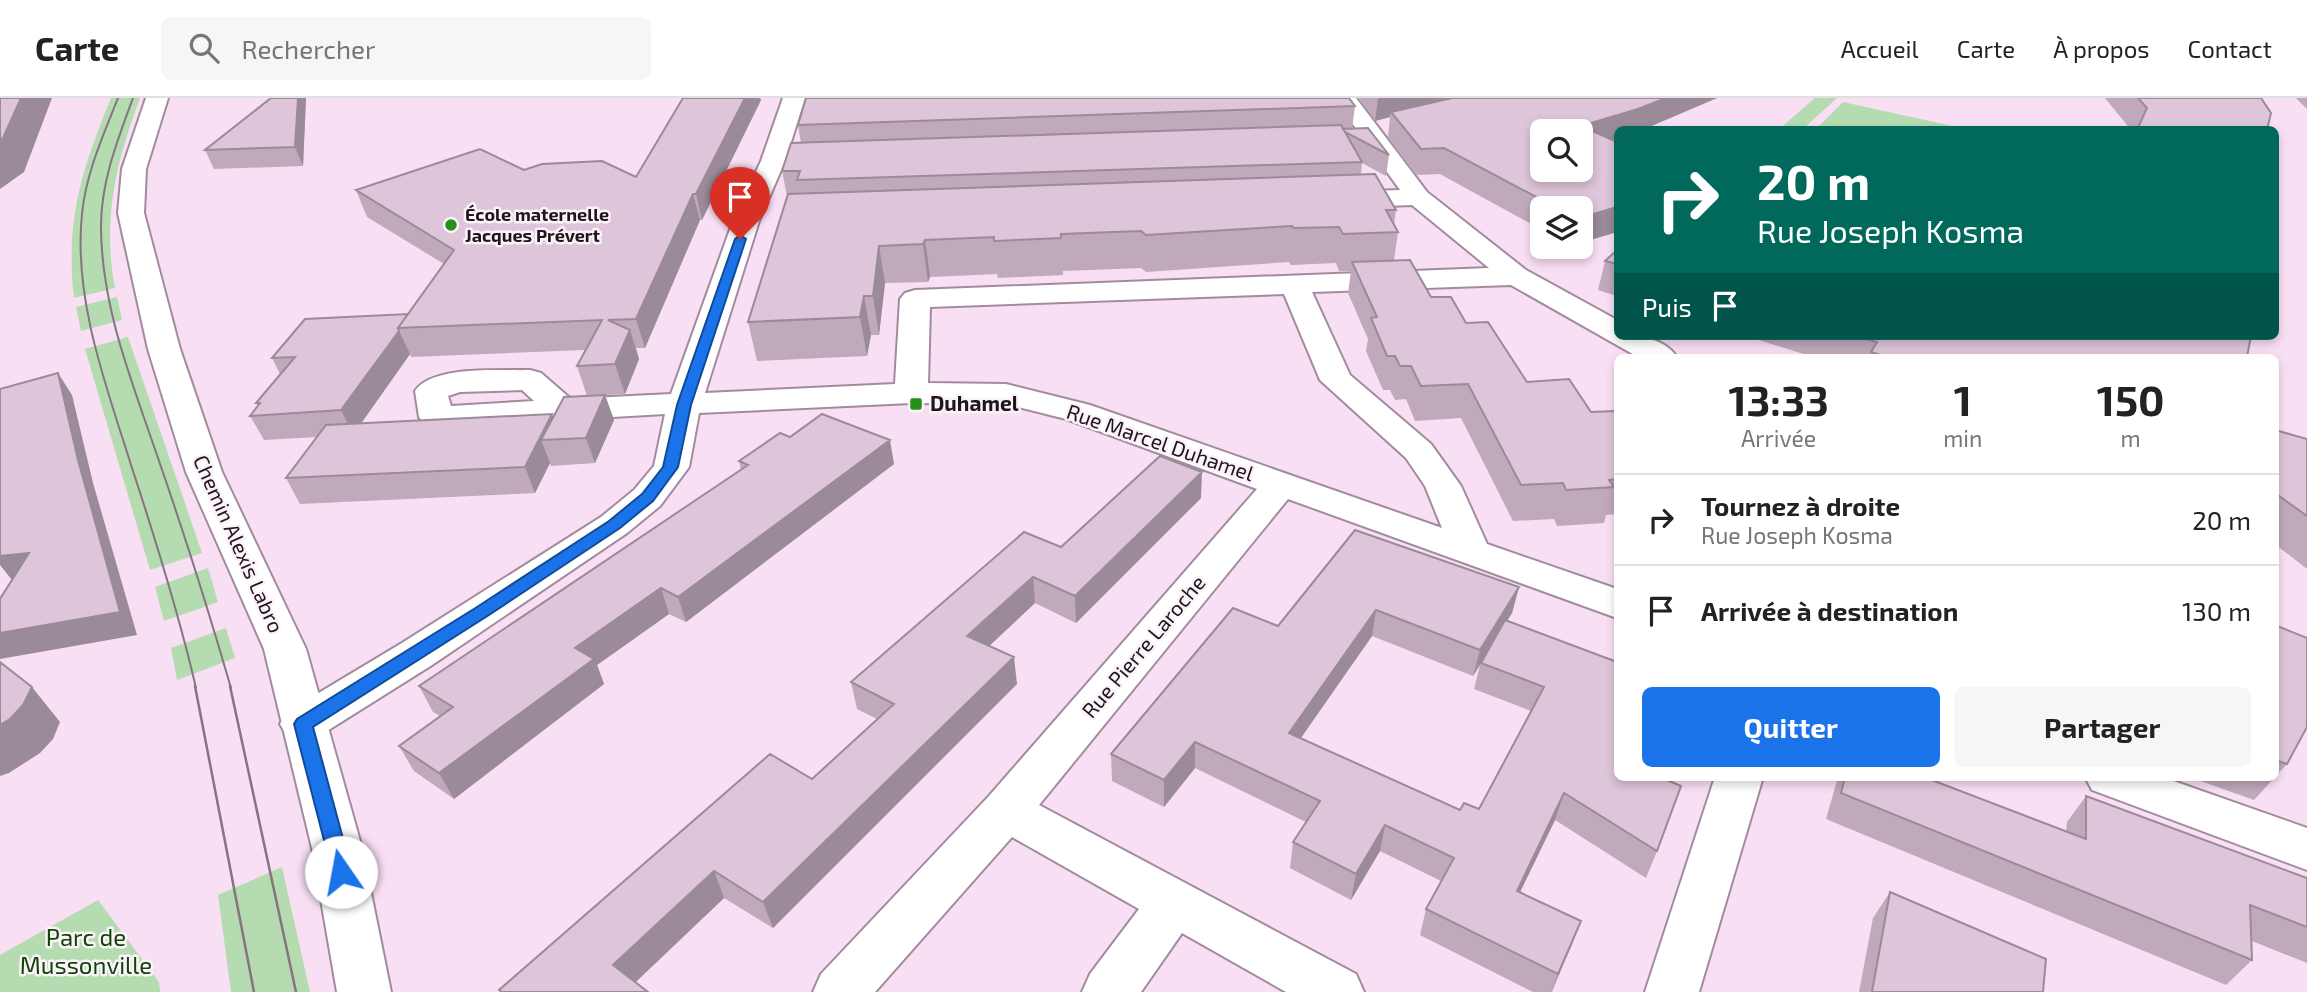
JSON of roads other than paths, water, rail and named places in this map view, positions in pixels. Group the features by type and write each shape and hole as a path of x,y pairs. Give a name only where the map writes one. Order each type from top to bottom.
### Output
{"street":[{"name":"Chemin Alexis Labro","path":"157,98 134,169 131,213 163,349 204,472 285,649 337,848 364,992"},
{"path":"303,724 417,654 591,540 647,498 671,467 684,405 760,221 773,160 794,98"},
{"path":"1345,98 1418,197 1516,276 1614,331"},
{"path":"773,160 803,159"},
{"path":"1312,201 1418,197"},
{"path":"911,393 915,299 1516,276"},
{"path":"1294,284 1336,380 1419,451 1443,486 1471,552"},
{"path":"1630,340 1656,354"},
{"name":"Rue Marcel Duhamel","path":"563,409 911,393 1006,394 1078,412 1614,603"},
{"name":"Rue Pierre Laroche","path":"840,992 1006,810 1281,484"},
{"path":"1672,992 1739,781"},
{"path":"2120,781 2307,849"},
{"path":"1006,810 1337,992"},
{"path":"1109,992 1174,902"}],"tram line":[{"path":"118,98 96,155 84,199 82,279 94,343 167,578 196,688"},
{"path":"133,98 111,160 104,193 101,226 106,286 129,374 231,688"},
{"path":"195,686 254,992"},
{"path":"230,686 296,992"}],"place":[{"name":"École maternelle Jacques Prévert","path":"451,225"},
{"name":"Duhamel","path":"916,404"}],"park label":[{"name":"Parc de Mussonville","path":"86,952"}]}
